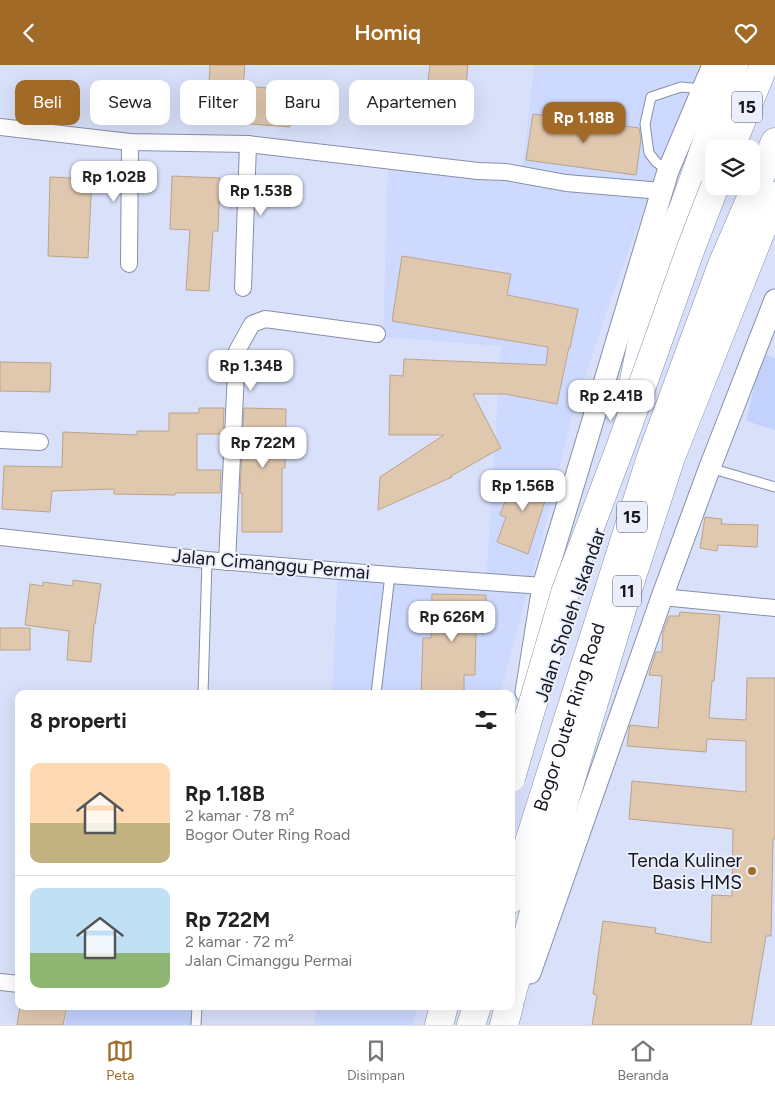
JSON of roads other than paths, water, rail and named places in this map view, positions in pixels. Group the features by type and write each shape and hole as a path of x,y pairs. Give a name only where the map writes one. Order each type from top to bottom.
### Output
{"highway":[{"path":"620,448 655,278 685,204 734,65"},
{"name":"15","path":"734,140 764,65"},
{"path":"744,140 773,65"},
{"name":"Bogor Outer Ring Road","path":"515,886 651,457 722,265 775,142"},
{"path":"651,457 775,184"},
{"name":"Bogor Outer Ring Road","path":"515,764 565,593 620,448 691,248 712,195"},
{"name":"Jalan Sholeh Iskandar","path":"515,780 581,579 723,195"},
{"name":"11","path":"515,982 562,809 628,589 671,457 775,196"},
{"path":"439,1025 443,1010"},
{"path":"444,1025 448,1010"},
{"path":"472,1025 476,1010"},
{"path":"504,1025 508,1010"}],"street":[{"path":"515,754 543,585 665,181 713,65"},
{"path":"0,127 130,142 248,144 478,171 506,172 566,183 665,181"},
{"path":"129,264 130,142"},
{"path":"243,288 248,144"},
{"path":"511,1025 662,597 775,299"},
{"path":"227,562 237,351 252,324 266,319 377,334"},
{"path":"0,440 40,442"},
{"name":"Jalan Cimanggu Permai","path":"0,537 227,562 543,585"},
{"path":"662,597 775,608"},
{"path":"0,982 15,984"}],"lane":[{"path":"665,181 656,162 649,153 644,124 652,97 680,87 702,89"},
{"path":"710,467 775,487"},
{"path":"203,690 207,560"},
{"path":"376,690 390,575"},
{"path":"196,1025 197,1010"}],"place":[{"name":"Tenda Kuliner Basis HMS","path":"752,871"}]}
